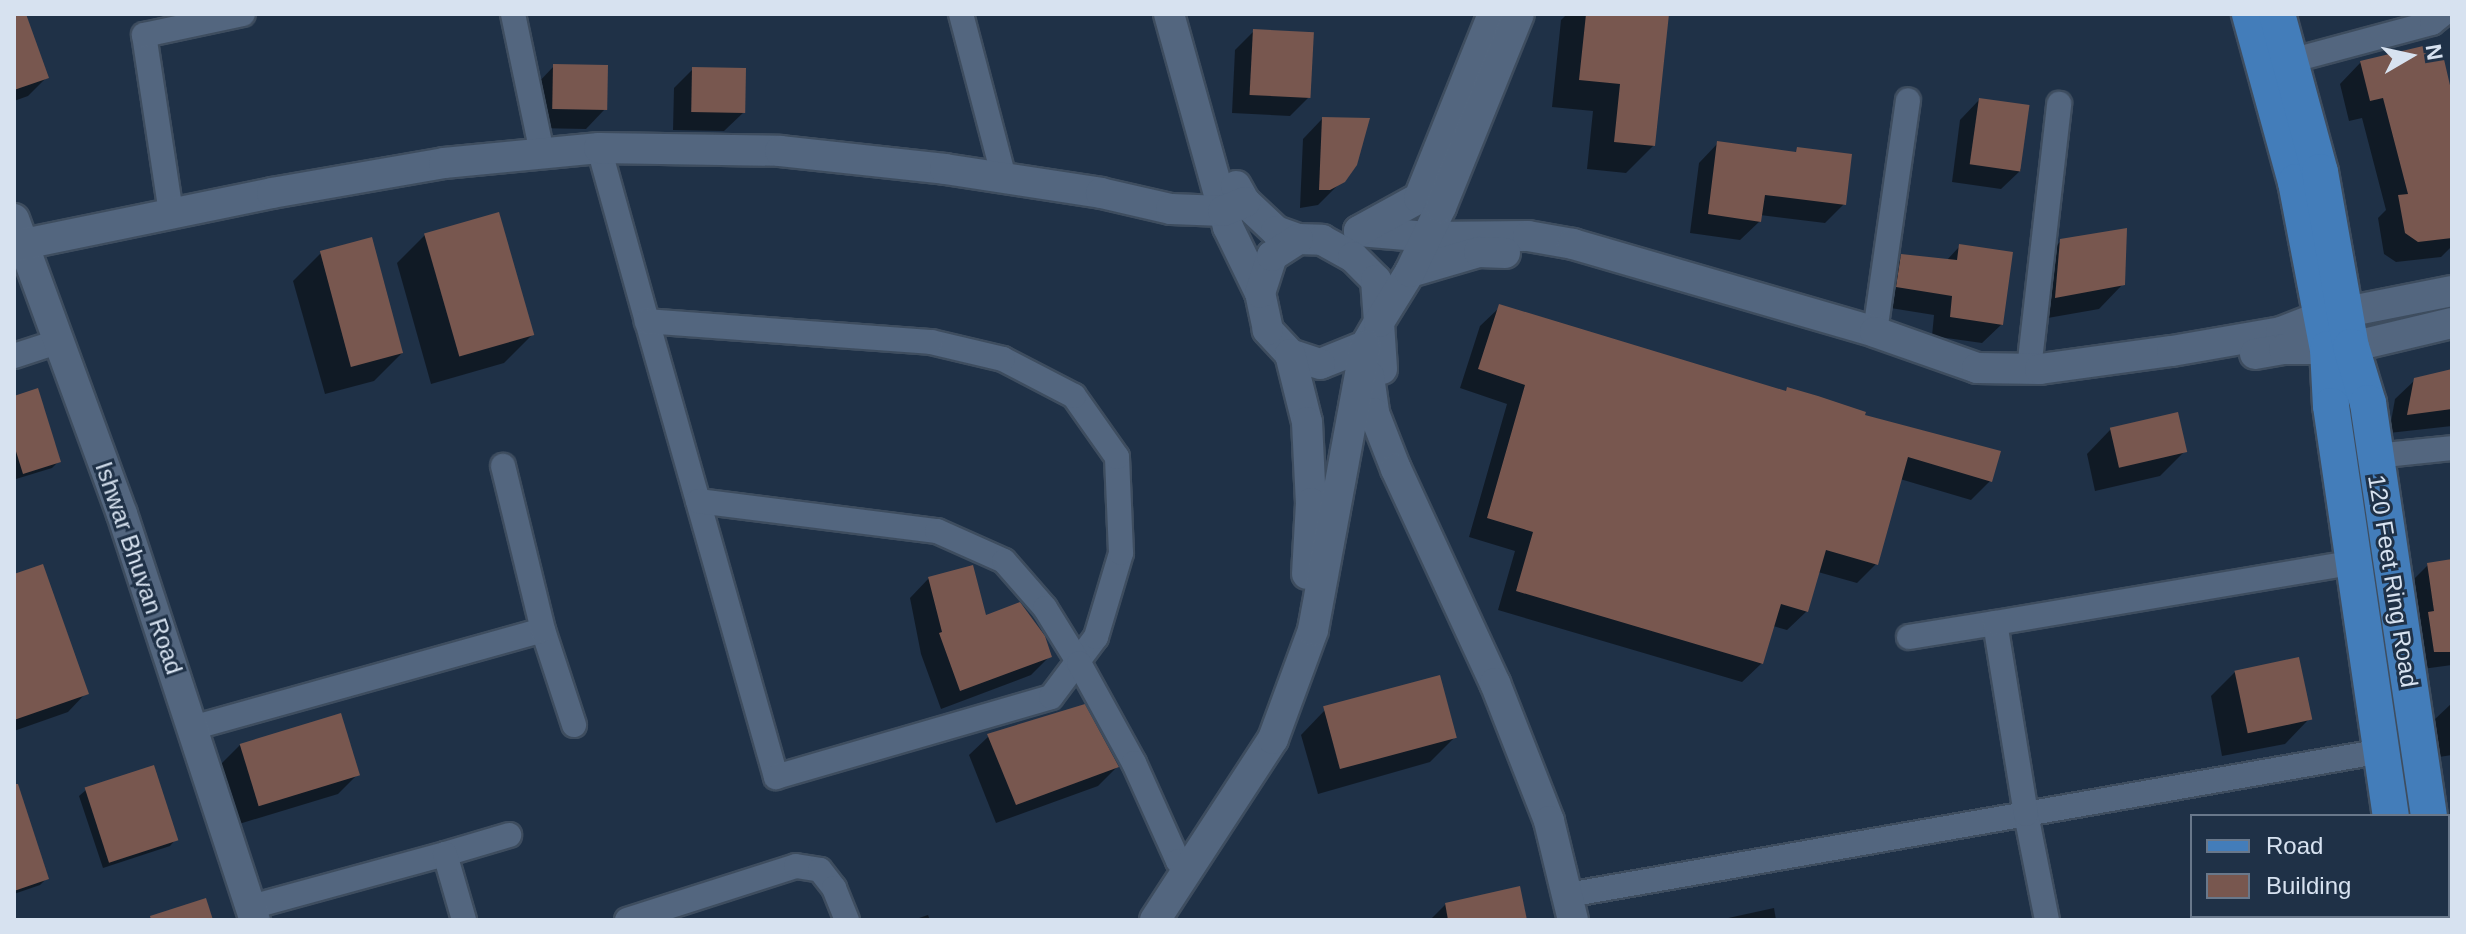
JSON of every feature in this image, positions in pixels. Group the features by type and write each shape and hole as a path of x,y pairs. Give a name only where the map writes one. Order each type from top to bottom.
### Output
{"main road":[{"name":"120 Feet Ring Road","path":"2250,14 2337,331 2368,403 2429,814"},
{"name":"120 Feet Ring Road","path":"2277,14 2320,172 2337,331 2331,406 2391,814"}],"street":[{"path":"171,213 142,25 243,14"},
{"path":"513,14 542,153"},
{"path":"961,14 1004,178"},
{"path":"1155,920 1278,689 1307,591 1311,503 1307,422 1290,354 1268,330 1234,206 1169,14"},
{"path":"1190,14 1232,177 1234,206"},
{"path":"1359,231 1419,198 1493,14"},
{"path":"1290,354 1320,364 1372,334 1410,272 1427,237 1519,14"},
{"path":"2290,61 2432,23 2443,14"},
{"path":"1875,332 1908,100"},
{"path":"2029,369 2059,104"},
{"path":"599,148 647,321 776,777 1051,697 1096,637 1121,553 1117,457 1074,396 1003,359 931,342 647,321"},
{"path":"17,237 171,213 444,163 599,148 780,151 1004,178 1171,209 1234,206 1276,231 1310,239 1353,257 1376,280 1372,334 1313,630 1273,739 1183,866 1136,920"},
{"path":"1260,293 1272,256 1310,239 1359,231 1427,237 1528,236 1573,244 1875,332 1977,368 2029,369 2172,351 2281,332 2452,323"},
{"name":"Ishwar Bhuvan Road","path":"17,237 60,341 253,914"},
{"path":"1410,272 1479,252 1526,253 1569,261 1974,385 2041,387 2284,349 2452,291"},
{"path":"1372,334 1396,469 1495,683 1549,821 1570,908 2026,814 2382,751"},
{"path":"14,356 60,341"},
{"path":"2375,456 2452,448"},
{"path":"503,466 543,630 574,725"},
{"path":"698,501 937,531 1004,561 1045,608 1079,663 1134,763 1183,866"},
{"path":"1909,637 2354,562"},
{"path":"1995,623 2026,814 2047,920"},
{"path":"192,728 543,630"},
{"path":"253,914 509,835"},
{"path":"445,854 464,920"},
{"path":"627,920 796,866 820,870 834,888 847,920"}],"building":[{"path":"14,14 26,14 49,78 14,90"},
{"path":"1586,14 1669,14 1655,146 1614,142 1620,84 1579,80"},
{"path":"1253,29 1314,32 1310,98 1250,95"},
{"path":"2440,42 2452,94 2452,238 2418,242 2405,233 2398,195 2408,194 2383,98 2370,101 2360,61"},
{"path":"553,64 608,65 607,110 552,109"},
{"path":"692,67 746,68 745,113 691,112"},
{"path":"1979,98 2030,105 2020,171 1970,164"},
{"path":"1322,117 1370,118 1357,165 1345,182 1330,190 1319,190"},
{"path":"1717,141 1796,152 1797,147 1852,154 1846,205 1765,195 1761,222 1708,214"},
{"path":"499,212 534,335 459,357 424,233"},
{"path":"2127,228 2125,285 2055,298 2060,239"},
{"path":"372,237 403,353 351,367 320,251"},
{"path":"1959,244 2013,252 2003,325 1950,317 1952,296 1896,287 1901,254 1957,260"},
{"path":"1499,304 1786,391 1787,387 1818,396 1866,412 1865,415 2001,451 1992,482 1908,457 1878,565 1826,550 1808,612 1781,604 1763,664 1516,591 1533,532 1487,518 1525,385 1478,369"},
{"path":"2452,369 2452,409 2407,415 2414,378"},
{"path":"38,388 61,462 23,474 14,445 14,396"},
{"path":"2178,412 2187,452 2119,468 2110,428"},
{"path":"2452,559 2452,652 2434,652 2428,612 2434,611 2427,563"},
{"path":"43,564 89,694 14,720 14,574"},
{"path":"973,565 986,615 1020,602 1045,636 1052,657 960,691 939,633 942,632 928,577"},
{"path":"2299,657 2312,720 2248,733 2234,671"},
{"path":"1440,675 1457,738 1340,769 1323,706"},
{"path":"1085,704 1119,767 1016,805 987,734"},
{"path":"341,713 360,775 259,806 240,744"},
{"path":"154,765 178,840 109,863 85,788"},
{"path":"14,784 18,784 49,879 14,891"},
{"path":"1520,886 1527,920 1448,920 1445,903"},
{"path":"206,898 213,920 151,920 150,916"}]}
